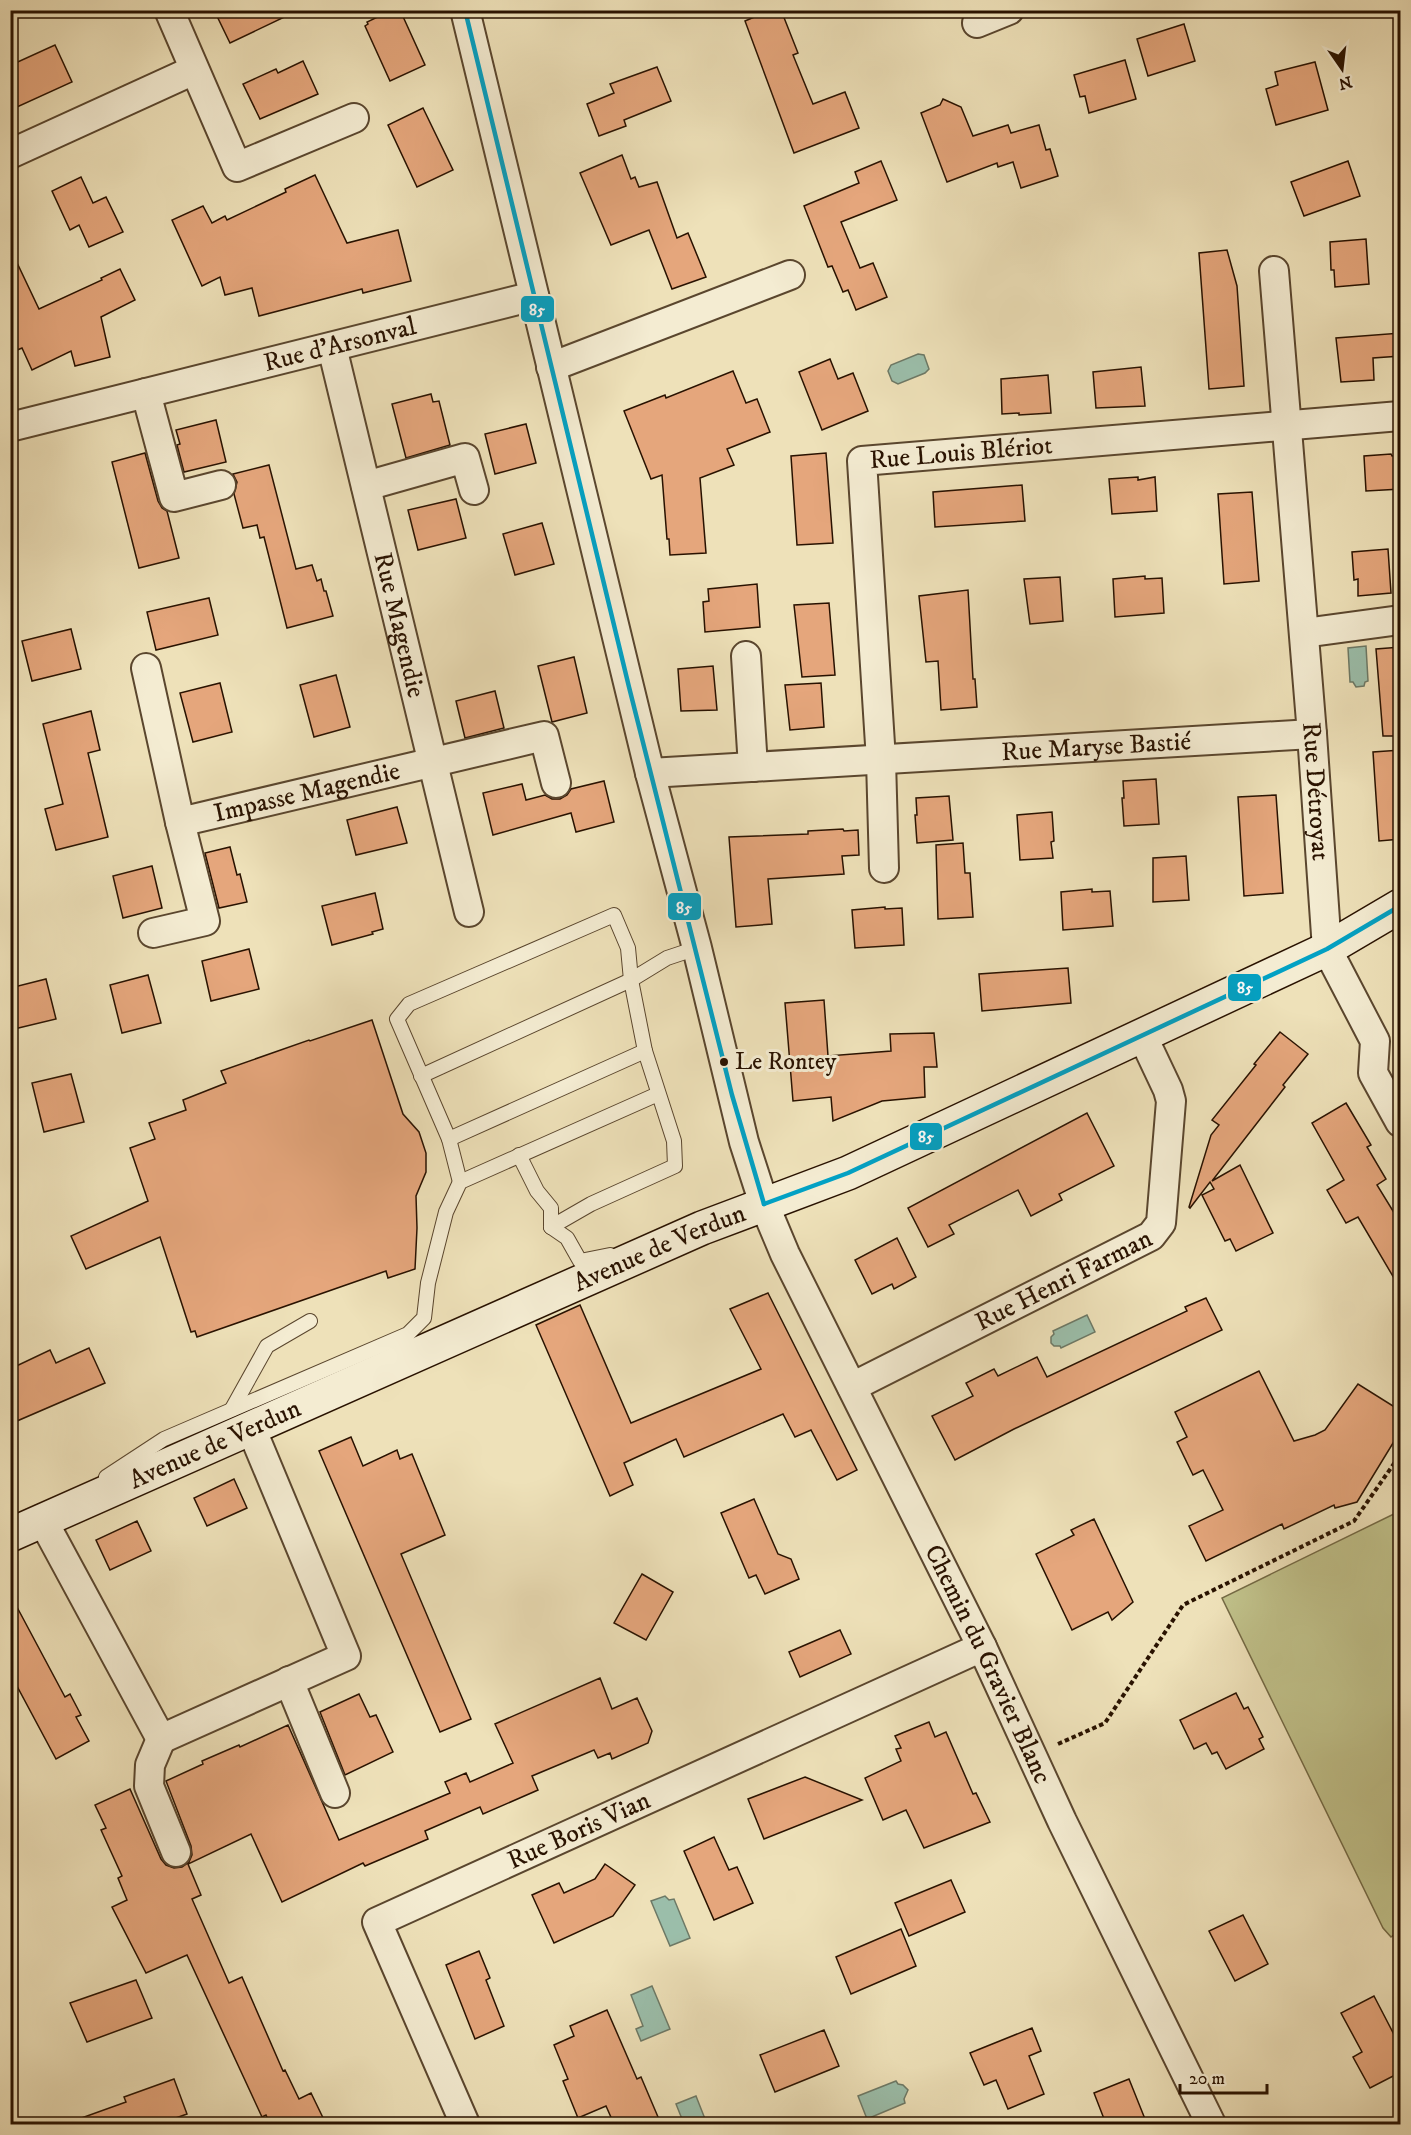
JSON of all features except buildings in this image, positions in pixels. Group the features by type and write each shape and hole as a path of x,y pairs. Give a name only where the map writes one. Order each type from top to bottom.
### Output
{"main road":[{"name":"Avenue de Verdun","path":"10,1535 242,1419 726,1218 848,1173 1327,949 1401,906"}],"street":[{"path":"169,10 237,167 354,118"},
{"name":"Chemin du Gravier Blanc","path":"465,10 650,773 697,948 744,1142 764,1204 785,1254 982,1647 1062,1821 1211,2124"},
{"path":"977,23 1009,10"},
{"path":"10,154 194,70"},
{"name":"Rue Détroyat","path":"1274,271 1312,734 1327,949"},
{"path":"551,367 790,276"},
{"name":"Rue d'Arsonval","path":"10,427 534,296"},
{"name":"Rue Magendie","path":"332,347 469,912"},
{"path":"146,393 174,498 221,485"},
{"path":"1287,427 1401,416"},
{"name":"Rue Louis Blériot","path":"881,760 862,461 1287,427"},
{"path":"366,486 465,458 474,490"},
{"path":"1304,633 1401,620"},
{"path":"746,656 753,767"},
{"name":"Impasse Magendie","path":"146,668 180,822 205,921 153,933"},
{"name":"Rue Maryse Bastié","path":"650,773 1312,734"},
{"path":"433,764 544,736 556,783"},
{"path":"881,760 884,868"},
{"name":"Impasse Magendie","path":"180,822 433,764"},
{"path":"1327,949 1375,1041 1373,1073 1401,1122"},
{"name":"Rue Henri Farman","path":"852,1388 1151,1236 1161,1222 1171,1101 1142,1035"},
{"path":"176,1852 149,1786 150,1765 161,1739 346,1656 242,1419"},
{"path":"42,1519 161,1739"},
{"name":"Rue Boris Vian","path":"465,2124 377,1922 982,1647"},
{"path":"289,1681 335,1793"}],"lane":[{"path":"242,1419 408,1334 424,1318 428,1283 446,1212 460,1182 449,1139 397,1019 409,1004 614,915 628,948 645,1052 674,1141 675,1166 591,1204 551,1227"},
{"path":"421,1076 632,980 667,958 697,948"},
{"path":"449,1139 645,1052"},
{"path":"460,1182 658,1094"},
{"path":"519,1155 537,1191 550,1208 551,1227"},
{"path":"551,1227 567,1239 580,1261 668,1244"},
{"path":"242,1419 267,1346 310,1321"}],"path":[{"path":"1032,1756 1105,1723 1183,1605 1354,1521 1401,1455"}],"green space":[{"path":"1400,1511 1400,1930 1391,1937 1383,1928 1222,1598"}],"shaded area":[{"path":"918,354 924,355 929,369 925,373 898,384 892,381 888,371 891,365"},
{"path":"1366,646 1368,681 1364,686 1356,687 1353,682 1350,682 1348,648"},
{"path":"1087,1315 1095,1332 1061,1348 1051,1343 1053,1331"},
{"path":"665,1896 669,1900 674,1899 690,1938 670,1946 651,1901"},
{"path":"652,1986 670,2029 641,2041 636,2029 643,2026 631,1995"},
{"path":"896,2081 908,2090 904,2099 905,2103 867,2119 858,2096"},
{"path":"696,2096 707,2124 684,2124 676,2104"}],"transit line":[{"name":"85","path":"465,10 629,687 732,1095 764,1204"},
{"name":"85","path":"764,1204 848,1173 1327,949 1400,906"}],"place":[{"name":"Le Rontey","path":"724,1062"}]}
